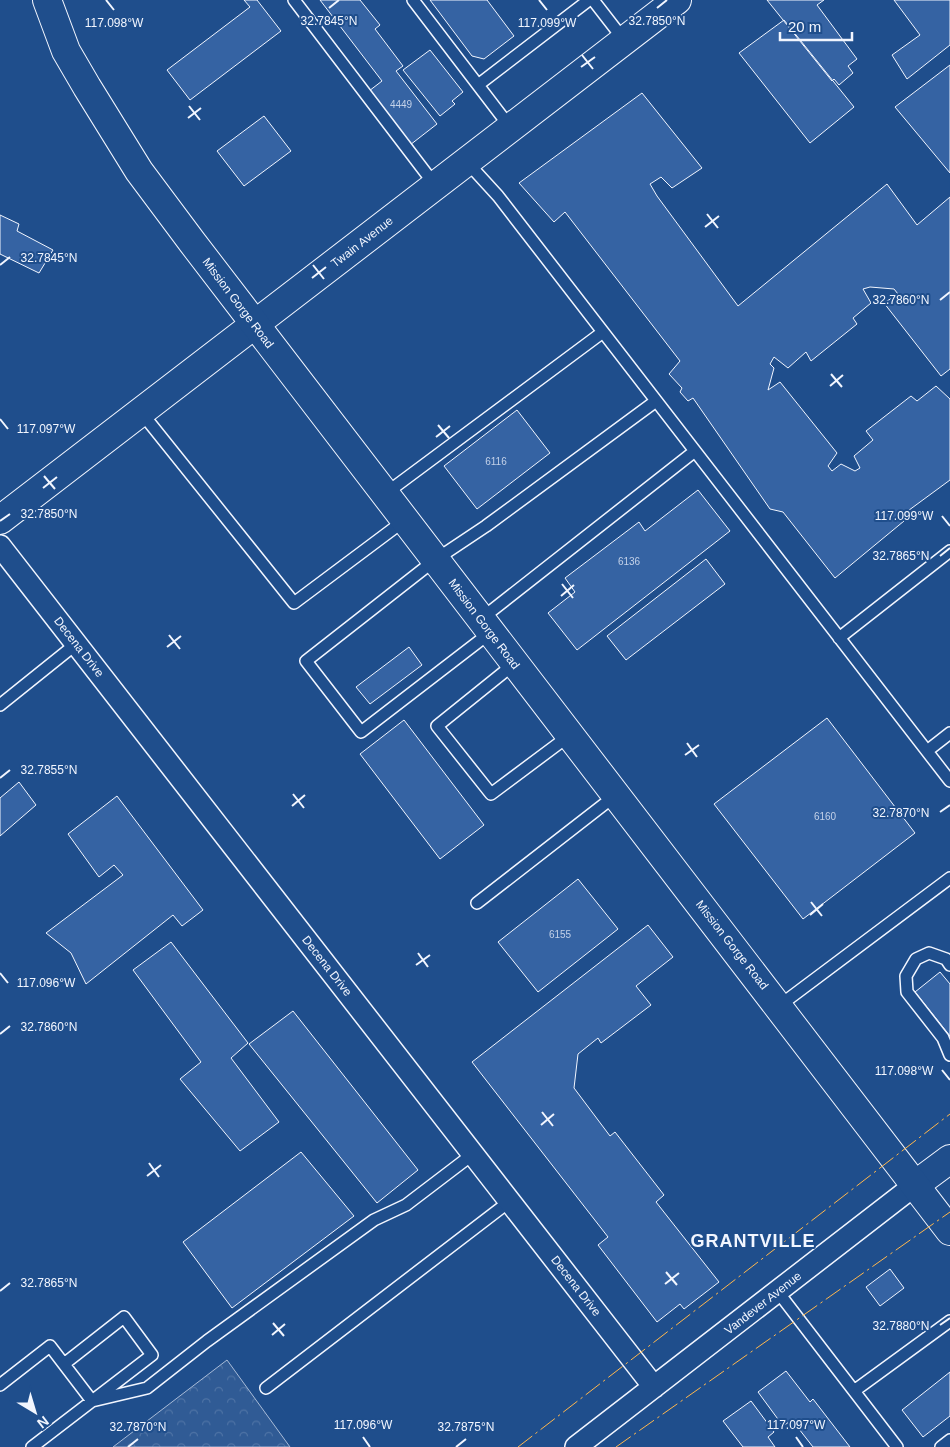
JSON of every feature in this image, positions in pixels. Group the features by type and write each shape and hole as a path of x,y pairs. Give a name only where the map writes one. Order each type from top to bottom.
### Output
{"main road":[{"name":"Twain Avenue","path":"0,520 677,0"},
{"name":"Mission Gorge Road","path":"51,3 66,51 140,171 514,664 570,734 950,1231"},
{"name":"Vandever Avenue","path":"916,1185 950,1159"}],"street":[{"name":"Decena Drive","path":"0,546 654,1387"},
{"name":"Vandever Avenue","path":"576,1447 916,1185"}],"lane":[{"path":"294,0 435,185"},
{"path":"413,0 510,127"},
{"path":"478,85 591,0 624,40"},
{"path":"466,161 498,196 950,781"},
{"path":"385,494 603,332"},
{"path":"656,401 486,526 435,560 306,661 361,732 695,451"},
{"path":"141,412 294,603 405,520"},
{"path":"839,638 950,551"},
{"path":"0,705 76,644"},
{"path":"514,664 437,726 491,794 570,734"},
{"path":"927,751 950,733"},
{"path":"477,903 616,795"},
{"path":"778,1006 950,878"},
{"path":"950,965 946,959 929,953 916,959 906,976 908,992 943,1038 950,1055"},
{"path":"92,1401 147,1388 207,1341 374,1220 406,1205 473,1154"},
{"path":"266,1388 510,1201"},
{"path":"778,1292 897,1447"},
{"path":"32,1447 152,1355 124,1317 64,1364"},
{"path":"854,1391 950,1321"},
{"path":"0,1385 50,1346 92,1401"},
{"path":"941,1447 950,1440"}],"green space":[{"path":"227,1360 290,1447 113,1447"}],"building":[{"path":"244,0 257,0 281,31 190,100 167,70 250,7"},
{"path":"320,0 360,0 380,25 375,29 403,66 396,71 437,124 410,145 369,91 382,81"},
{"path":"430,0 487,0 514,36 484,59 472,56"},
{"path":"767,0 824,0 817,5 857,59 848,66 853,73 839,85 834,79 832,81"},
{"path":"894,0 950,0 950,45 907,79 892,55 920,35"},
{"path":"784,20 854,107 810,143 739,53"},
{"path":"430,50 463,92 452,101 455,104 440,116 403,70"},
{"path":"950,65 950,173 895,107"},
{"path":"642,93 702,168 672,188 661,177 650,184 738,306 887,184 917,225 950,197 950,369 941,376 884,303 898,294 894,289 870,287 863,289 871,303 853,318 857,324 811,361 806,352 788,368 774,357 770,364 774,368 768,390 780,382 837,453 828,466 832,471 841,464 855,471 860,468 854,456 873,440 866,431 911,396 917,401 936,386 950,399 950,480 901,516 904,521 835,578 783,512 770,509 693,398 688,401 680,392 682,388 669,374 680,361 565,212 554,222 519,183"},
{"path":"264,116 291,151 244,186 217,151"},
{"path":"0,215 19,224 17,231 53,250 39,273 0,254"},
{"path":"517,410 550,453 477,509 444,466"},
{"path":"698,490 730,531 577,650 548,613 575,592 565,578 639,522 645,531"},
{"path":"706,559 725,584 626,660 607,636"},
{"path":"409,647 422,665 370,704 356,687"},
{"path":"827,718 915,833 803,919 714,804"},
{"path":"404,720 484,825 440,859 360,754"},
{"path":"19,782 36,805 0,836 0,798"},
{"path":"117,796 203,910 182,926 173,915 86,984 71,953 46,933 123,875 114,865 99,877 68,834"},
{"path":"578,879 618,929 538,992 498,942"},
{"path":"648,925 673,957 636,986 651,1005 601,1043 598,1038 578,1054 574,1088 610,1136 615,1132 664,1195 656,1202 719,1282 684,1309 680,1304 657,1322 598,1245 608,1237 472,1062"},
{"path":"171,942 248,1043 231,1058 279,1122 240,1151 180,1079 201,1062 133,970"},
{"path":"940,972 950,984 950,1036 915,992"},
{"path":"293,1011 418,1170 377,1203 249,1044"},
{"path":"301,1152 354,1216 232,1308 183,1242"},
{"path":"890,1269 904,1288 880,1306 866,1287"},
{"path":"786,1371 810,1402 813,1399 850,1447 813,1447 792,1420 783,1426 758,1392"},
{"path":"950,1372 950,1416 923,1437 902,1410"},
{"path":"751,1401 774,1432 768,1437 775,1447 743,1447 723,1421"}],"power":[{"path":"518,1447 950,1114"},
{"path":"616,1447 950,1212"}],"district":[{"name":"GRANTVILLE","path":"753,1241"}]}
